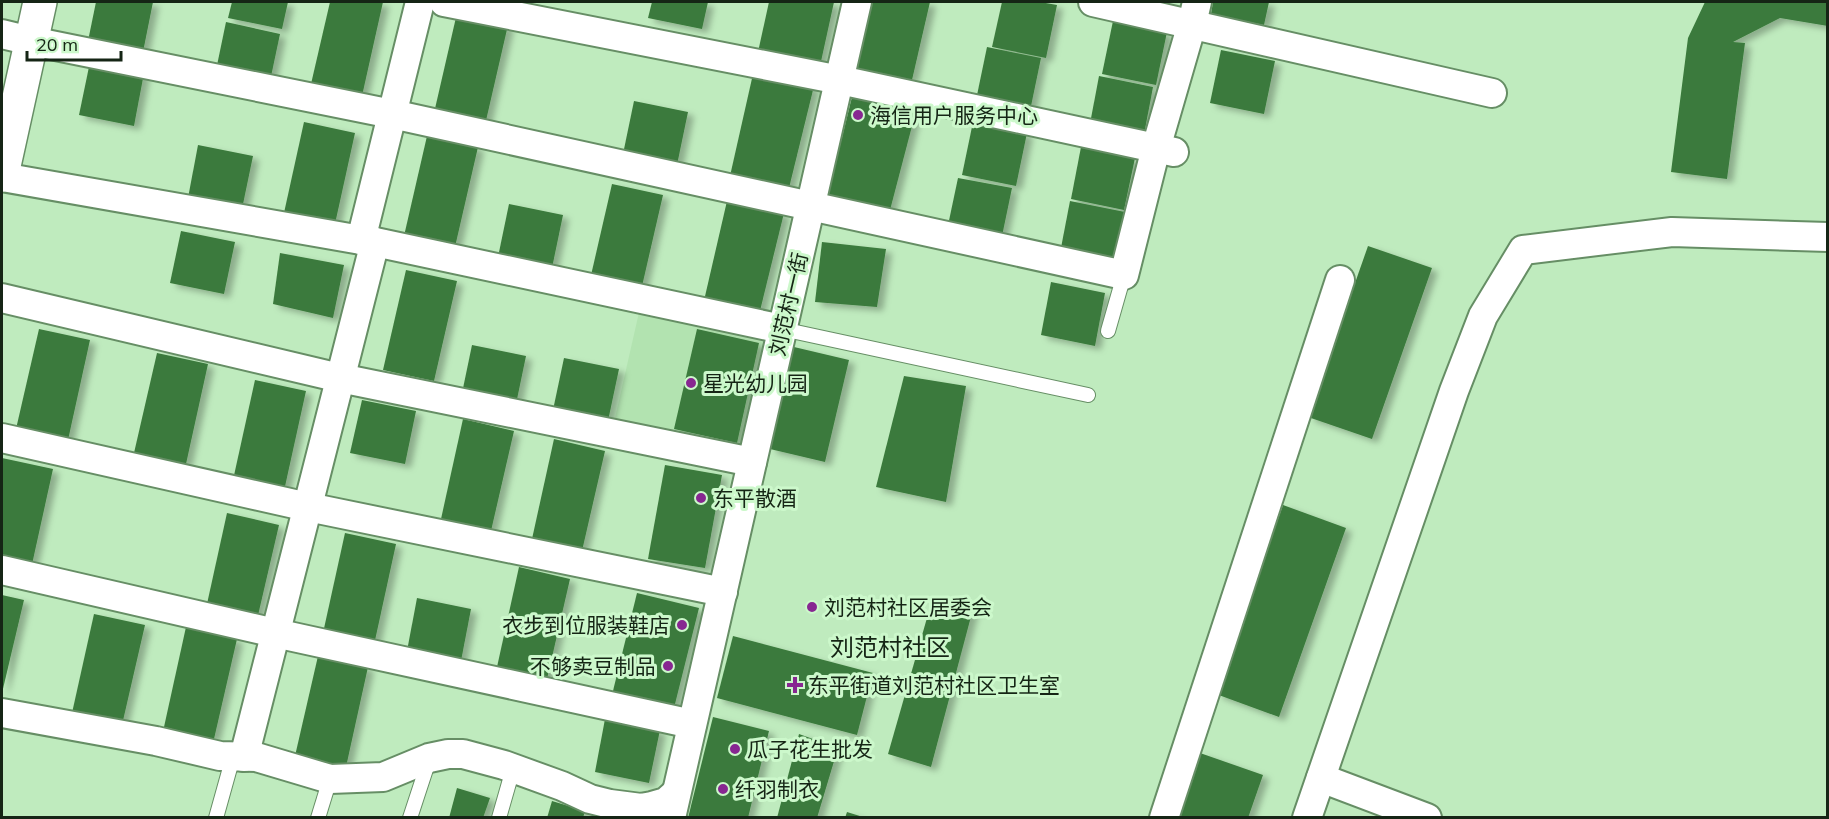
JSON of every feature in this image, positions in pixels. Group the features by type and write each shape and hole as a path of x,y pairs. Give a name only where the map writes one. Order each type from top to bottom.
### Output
{"street":[{"path":"40,2 16,38 2,167 368,241 782,329"},
{"path":"238,757 275,633 340,378 392,114 420,2"},
{"path":"444,2 840,80 1166,151"},
{"name":"刘范村一街","path":"674,805 857,2"},
{"path":"1093,2 1195,13 1492,93"},
{"path":"16,38 392,114 1124,275 1166,151 1195,13"},
{"path":"1307,818 1454,391 1483,316 1523,250 1672,232 1827,237"},
{"path":"1164,818 1340,280"},
{"path":"2,298 340,378 752,462"},
{"path":"2,438 308,507 723,592"},
{"path":"2,570 275,633 692,724"},
{"path":"2,713 156,741 220,756 256,758 330,779 383,777 429,758 463,754 513,769 596,809 641,808 666,802 674,805"},
{"path":"1321,778 1427,818"}],"lane":[{"path":"1108,331 1124,275"},
{"path":"782,329 1088,394"},
{"path":"216,818 238,757"},
{"path":"410,818 429,758"},
{"path":"499,818 513,769"},
{"path":"318,818 330,779"}],"shaded area":[{"name":"星光幼儿园","path":"640,308 770,338 743,451 613,427"}],"building":[{"path":"96,2 153,2 143,52 88,41"},
{"path":"232,2 288,2 282,29 228,18"},
{"path":"330,2 383,2 362,96 311,84"},
{"path":"652,2 708,2 702,29 648,18"},
{"path":"769,2 834,2 820,66 758,52"},
{"path":"868,2 930,2 912,80 852,68"},
{"path":"1002,2 1040,2 1057,5 1046,58 992,47"},
{"path":"1213,2 1269,2 1264,25 1211,14"},
{"path":"1705,2 1828,2 1828,26 1780,18 1733,42 1745,43 1727,179 1671,172 1688,38"},
{"path":"457,13 508,25 485,125 434,113"},
{"path":"1113,21 1167,32 1156,85 1102,74"},
{"path":"226,22 280,34 269,86 215,75"},
{"path":"987,47 1041,58 1030,111 976,100"},
{"path":"1221,50 1275,61 1264,114 1210,103"},
{"path":"90,62 144,73 134,126 79,115"},
{"path":"753,74 814,86 789,188 730,176"},
{"path":"1099,76 1153,87 1143,140 1089,129"},
{"path":"853,93 917,107 889,214 826,202"},
{"path":"634,101 688,112 677,165 623,154"},
{"path":"304,122 355,133 333,233 282,222"},
{"path":"973,122 1027,133 1016,186 962,175"},
{"path":"427,136 478,147 455,247 404,236"},
{"path":"198,145 253,156 242,209 188,198"},
{"path":"1081,147 1135,158 1124,210 1071,199"},
{"path":"958,178 1012,188 1001,241 947,230"},
{"path":"612,184 663,195 640,295 589,284"},
{"path":"727,201 784,213 759,315 703,305"},
{"path":"1070,201 1125,212 1114,264 1060,253"},
{"path":"509,204 563,215 552,268 498,257"},
{"path":"181,231 235,242 224,294 170,283"},
{"path":"822,242 886,249 877,307 815,302"},
{"path":"1368,246 1432,268 1372,439 1308,417"},
{"path":"280,253 344,265 333,318 273,304"},
{"path":"406,270 457,281 434,381 383,370"},
{"path":"1051,282 1105,293 1095,346 1041,335"},
{"path":"39,329 90,340 68,440 16,429"},
{"path":"697,329 759,343 737,443 674,429"},
{"path":"472,345 526,356 515,409 461,398"},
{"path":"794,347 849,360 825,462 770,449"},
{"path":"157,353 208,364 186,464 134,453"},
{"path":"564,358 619,369 608,421 553,410"},
{"path":"904,376 966,386 946,502 876,487"},
{"path":"255,380 306,391 284,491 233,480"},
{"path":"362,400 416,411 405,464 350,453"},
{"path":"463,419 514,431 491,531 441,519"},
{"path":"554,439 605,451 582,551 532,539"},
{"path":"2,458 53,469 31,569 2,563"},
{"path":"665,465 722,475 705,568 648,559"},
{"path":"1283,505 1346,528 1279,717 1216,694"},
{"path":"227,513 279,525 256,624 205,613"},
{"path":"345,533 396,544 374,645 323,633"},
{"path":"519,567 570,579 547,679 497,667"},
{"path":"637,593 699,608 674,708 612,695"},
{"path":"2,595 24,600 2,693"},
{"path":"933,597 973,609 931,767 888,754"},
{"path":"417,598 471,609 461,661 407,651"},
{"path":"94,614 145,625 122,725 72,713"},
{"path":"186,627 237,639 214,739 164,727"},
{"name":"东平街道刘范村社区卫生室","path":"733,636 873,673 857,735 717,698"},
{"path":"318,656 368,667 346,767 295,756"},
{"path":"713,717 769,731 748,818 688,818"},
{"path":"605,719 660,730 649,783 595,772"},
{"path":"799,734 838,748 817,818 777,818"},
{"path":"1200,753 1263,775 1248,818 1177,818"},
{"path":"457,788 490,798 483,818 449,818"},
{"path":"552,801 585,811 583,818 547,818"},
{"path":"847,812 863,817 863,818 845,818"}],"place":[{"name":"海信用户服务中心","path":"858,115"},
{"name":"星光幼儿园","path":"691,383"},
{"name":"东平散酒","path":"701,498"},
{"name":"刘范村社区居委会","path":"812,607"},
{"name":"衣步到位服装鞋店","path":"682,625"},
{"name":"不够卖豆制品","path":"668,666"},
{"name":"东平街道刘范村社区卫生室","path":"795,685"},
{"name":"瓜子花生批发","path":"735,749"},
{"name":"纤羽制衣","path":"723,789"}],"district":[{"name":"刘范村社区","path":"890,647"}]}
